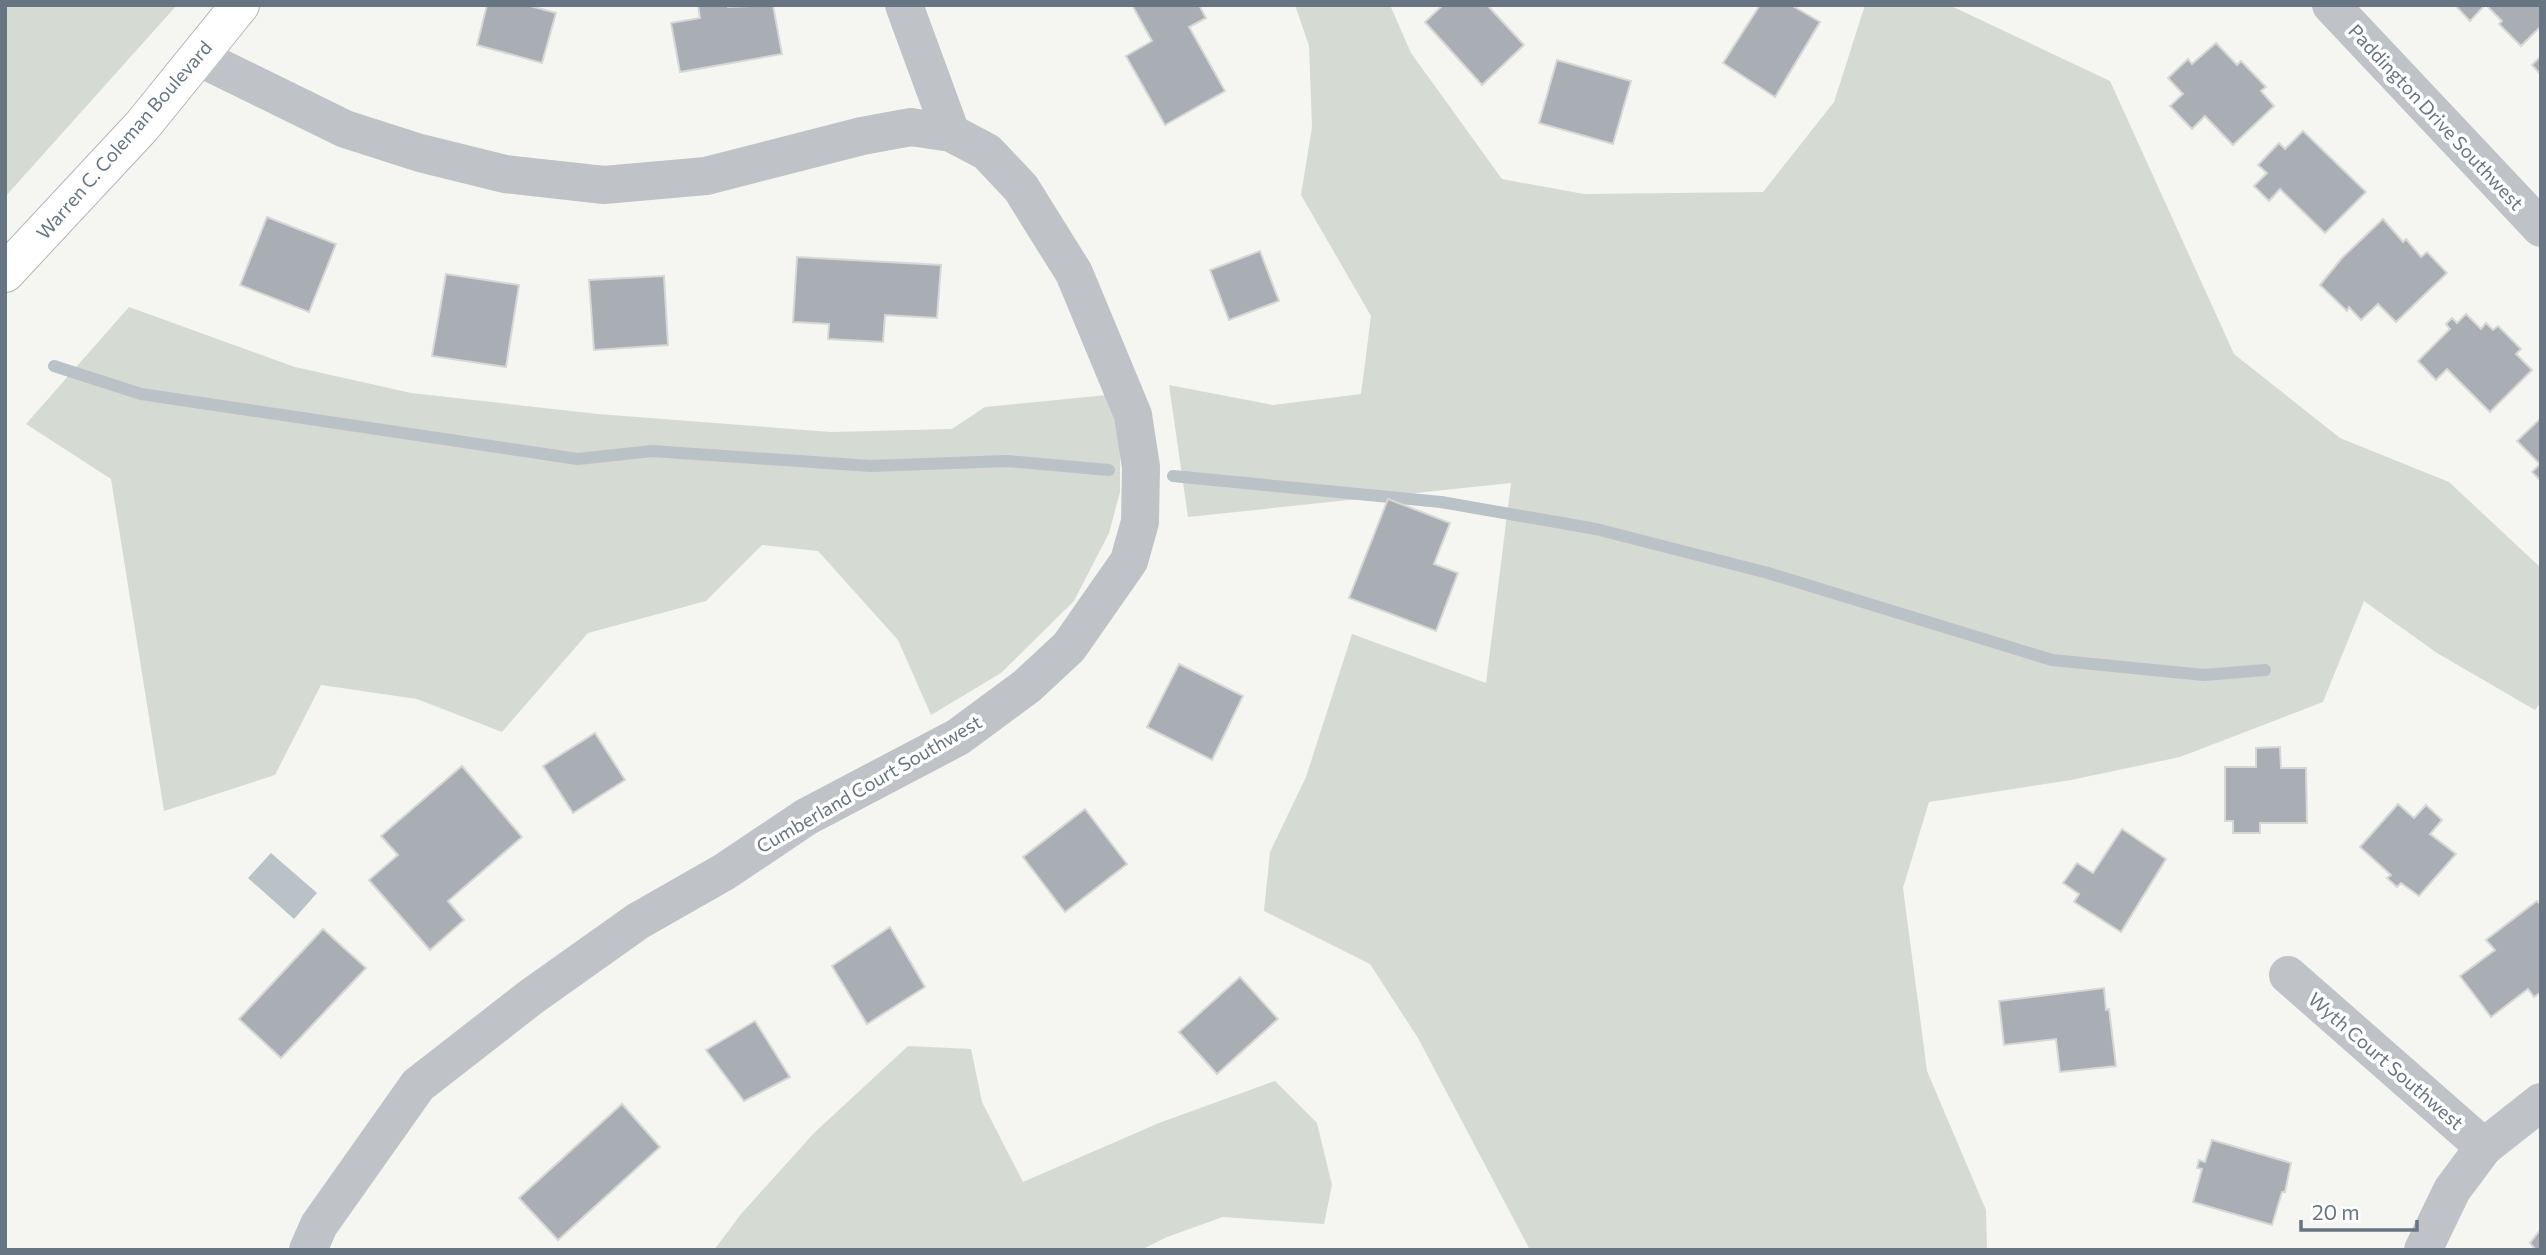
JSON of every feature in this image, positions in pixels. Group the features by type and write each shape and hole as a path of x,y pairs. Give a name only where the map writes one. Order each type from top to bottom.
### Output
{"highway":[{"name":"Warren C. Coleman Boulevard","path":"5,273 142,126 240,5"}],"street":[{"path":"904,5 951,133"},
{"name":"Paddington Drive Southwest","path":"2331,5 2541,228"},
{"name":"Cumberland Court Southwest","path":"198,57 345,129 421,153 505,174 604,185 706,176 862,136 911,127 951,133 987,152 1021,188 1074,272 1133,415 1141,467 1140,522 1129,561 1069,647 1027,686 958,737 806,817 724,872 638,920 531,997 418,1085 319,1225 308,1250"},
{"name":"Wyth Court Southwest","path":"2288,975 2484,1147"},
{"path":"2423,1250 2452,1190 2484,1147 2541,1102"}],"shaded area":[{"path":"5,5 177,5 5,197"},
{"path":"1295,5 1390,5 1411,53 1502,179 1584,194 1763,192 1834,102 1865,5 1949,5 2110,81 2234,354 2340,438 2449,482 2541,568 2541,702 2535,710 2437,653 2364,601 2323,702 2180,757 2071,780 1929,802 1903,888 1927,1071 1986,1210 1987,1250 1530,1250 1418,1038 1370,964 1264,911 1270,852 1306,777 1352,634 1486,683 1511,483 1188,517 1169,385 1273,405 1361,394 1371,316 1301,195 1312,127 1309,46"},
{"path":"129,307 295,367 411,393 598,414 831,432 952,429 985,407 1107,395 1120,437 1120,492 1109,533 1074,601 1001,673 931,715 898,640 818,551 762,545 706,601 588,633 502,732 417,699 321,685 275,775 164,811 111,479 26,424"},
{"path":"271,853 317,893 294,919 248,878"},
{"path":"908,1046 971,1049 982,1102 1023,1182 1159,1123 1275,1081 1317,1123 1332,1185 1324,1224 1223,1217 1167,1237 1141,1250 714,1250 741,1214 814,1133"}],"building":[{"path":"487,5 527,5 556,13 542,63 477,45"},
{"path":"698,5 773,5 782,54 680,72 671,23 700,18"},
{"path":"1132,5 1199,5 1206,18 1189,27 1225,91 1165,125 1126,56 1152,41"},
{"path":"1443,5 1487,5 1524,45 1482,85 1425,22"},
{"path":"1760,5 1791,5 1820,22 1775,97 1723,63"},
{"path":"2455,5 2485,5 2470,21"},
{"path":"2486,5 2541,5 2541,26 2521,46 2499,24 2502,21"},
{"path":"2216,43 2237,65 2241,61 2266,87 2261,91 2274,106 2233,145 2205,116 2192,129 2170,106 2183,94 2168,78 2188,59 2192,64"},
{"path":"2541,56 2541,75 2532,65"},
{"path":"1557,60 1631,81 1613,144 1539,123"},
{"path":"2303,131 2366,192 2325,233 2280,189 2269,201 2254,186 2267,173 2258,165 2279,143 2285,149"},
{"path":"267,217 336,244 309,312 240,285"},
{"path":"2383,219 2403,242 2406,239 2421,257 2427,252 2447,273 2396,322 2378,304 2361,320 2349,307 2347,311 2320,285 2342,258"},
{"path":"1260,251 1279,301 1229,320 1210,270"},
{"path":"797,257 941,265 937,318 885,315 883,342 828,339 829,324 793,322"},
{"path":"446,274 519,285 506,367 432,356"},
{"path":"664,276 668,345 594,350 589,280"},
{"path":"2466,314 2481,329 2486,323 2493,330 2498,326 2521,349 2516,354 2532,370 2490,412 2447,369 2436,380 2418,361 2450,329 2446,324 2452,318 2457,323"},
{"path":"2541,418 2541,481 2532,472 2540,464 2517,441"},
{"path":"1388,499 1450,523 1434,564 1458,573 1436,631 1349,598"},
{"path":"1179,664 1243,696 1212,760 1147,727"},
{"path":"595,733 625,780 573,813 543,766"},
{"path":"2280,747 2281,768 2306,768 2307,823 2260,823 2260,833 2233,833 2233,821 2225,821 2225,767 2256,767 2256,748"},
{"path":"462,766 522,837 448,901 464,920 430,950 369,880 398,855 381,836"},
{"path":"2398,804 2414,818 2426,805 2442,820 2430,834 2456,854 2419,896 2401,883 2397,887 2387,878 2391,875 2360,847"},
{"path":"1085,809 1127,864 1065,912 1023,857"},
{"path":"2122,829 2166,859 2121,932 2074,902 2079,894 2063,883 2077,863 2093,873"},
{"path":"2537,901 2541,906 2541,992 2534,997 2528,989 2491,1017 2460,976 2495,950 2486,940"},
{"path":"890,927 925,987 867,1024 832,966"},
{"path":"323,929 366,968 281,1058 239,1019"},
{"path":"1240,977 1278,1019 1217,1074 1179,1032"},
{"path":"2104,988 2116,1066 2060,1072 2056,1039 2004,1045 1999,1001"},
{"path":"755,1021 790,1077 744,1101 706,1050"},
{"path":"622,1104 660,1147 558,1240 519,1198"},
{"path":"2212,1140 2291,1163 2285,1192 2282,1192 2272,1225 2193,1202 2202,1169 2197,1168 2199,1160 2205,1162"},
{"path":"2541,1229 2541,1250 2536,1250 2530,1243"}],"waterway":[{"path":"54,366 141,394 578,459 652,451 871,466 1007,461 1109,470"},
{"path":"1173,476 1441,502 1596,529 1768,573 2052,660 2204,675 2265,670"}]}
